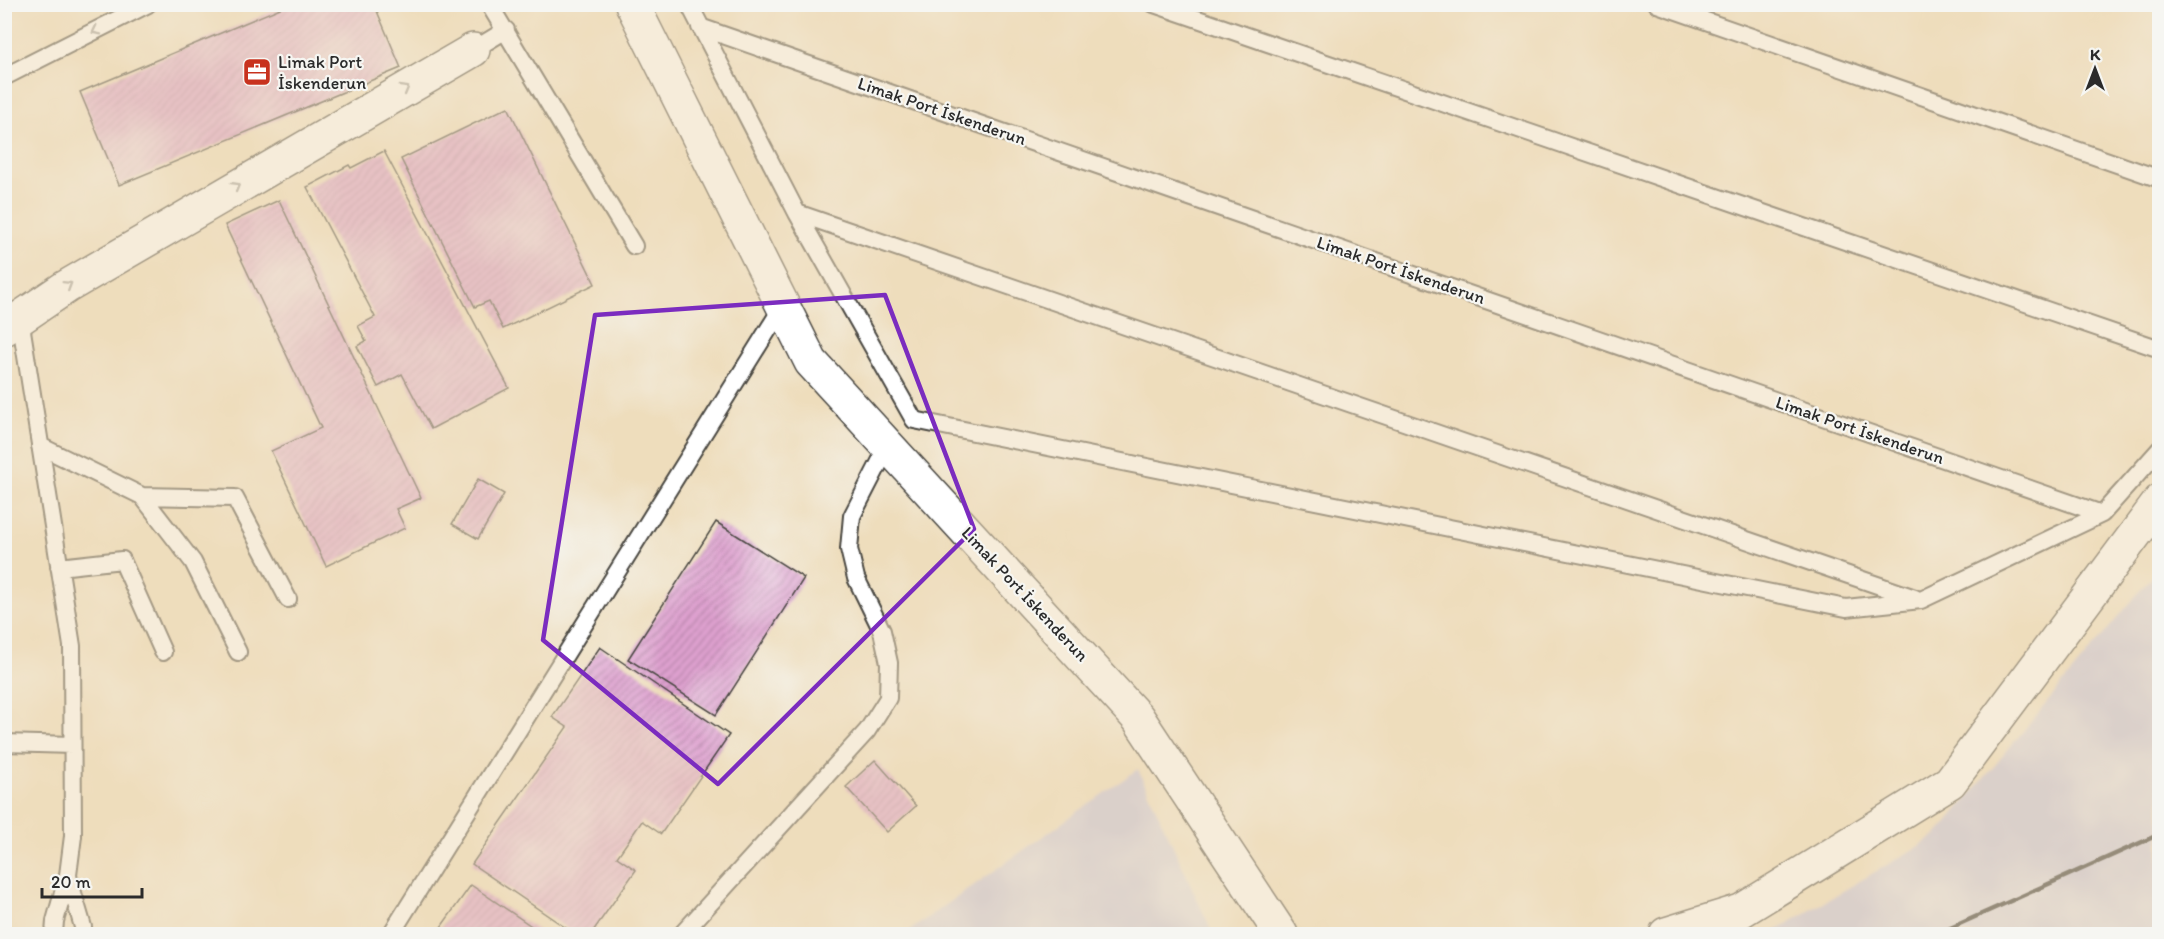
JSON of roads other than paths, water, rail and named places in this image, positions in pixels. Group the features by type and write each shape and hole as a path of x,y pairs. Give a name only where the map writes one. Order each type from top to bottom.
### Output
{"street":[{"name":"Limak Port İskenderun","path":"632,4 811,362 1138,718 1281,934"},
{"path":"12,324 66,286 473,50"},
{"path":"1666,934 1741,911 1950,782 2160,501"}],"lane":[{"path":"4,77 148,4"},
{"path":"489,4 634,246"},
{"path":"689,4 797,213 914,420 1846,608 1921,600 2102,514 2160,448"},
{"path":"1154,4 2160,349"},
{"path":"1657,4 2160,179"},
{"name":"Limak Port İskenderun","path":"700,27 2102,514"},
{"path":"473,50 506,30"},
{"path":"797,213 1921,600"},
{"path":"391,934 783,306"},
{"path":"12,324 40,446 72,646 72,836 68,875 55,921 54,934"},
{"path":"40,446 142,496 235,498 288,599"},
{"path":"682,934 867,731 888,698 889,663 882,630 856,578 849,549 852,516 888,446"},
{"path":"142,496 193,562 238,652"},
{"path":"59,567 122,561 163,652"},
{"path":"4,743 72,745"},
{"path":"68,875 83,934"}],"railway":[{"path":"1937,934 2160,834"}],"place":[{"name":"Limak Port İskenderun","path":"257,72"}]}
